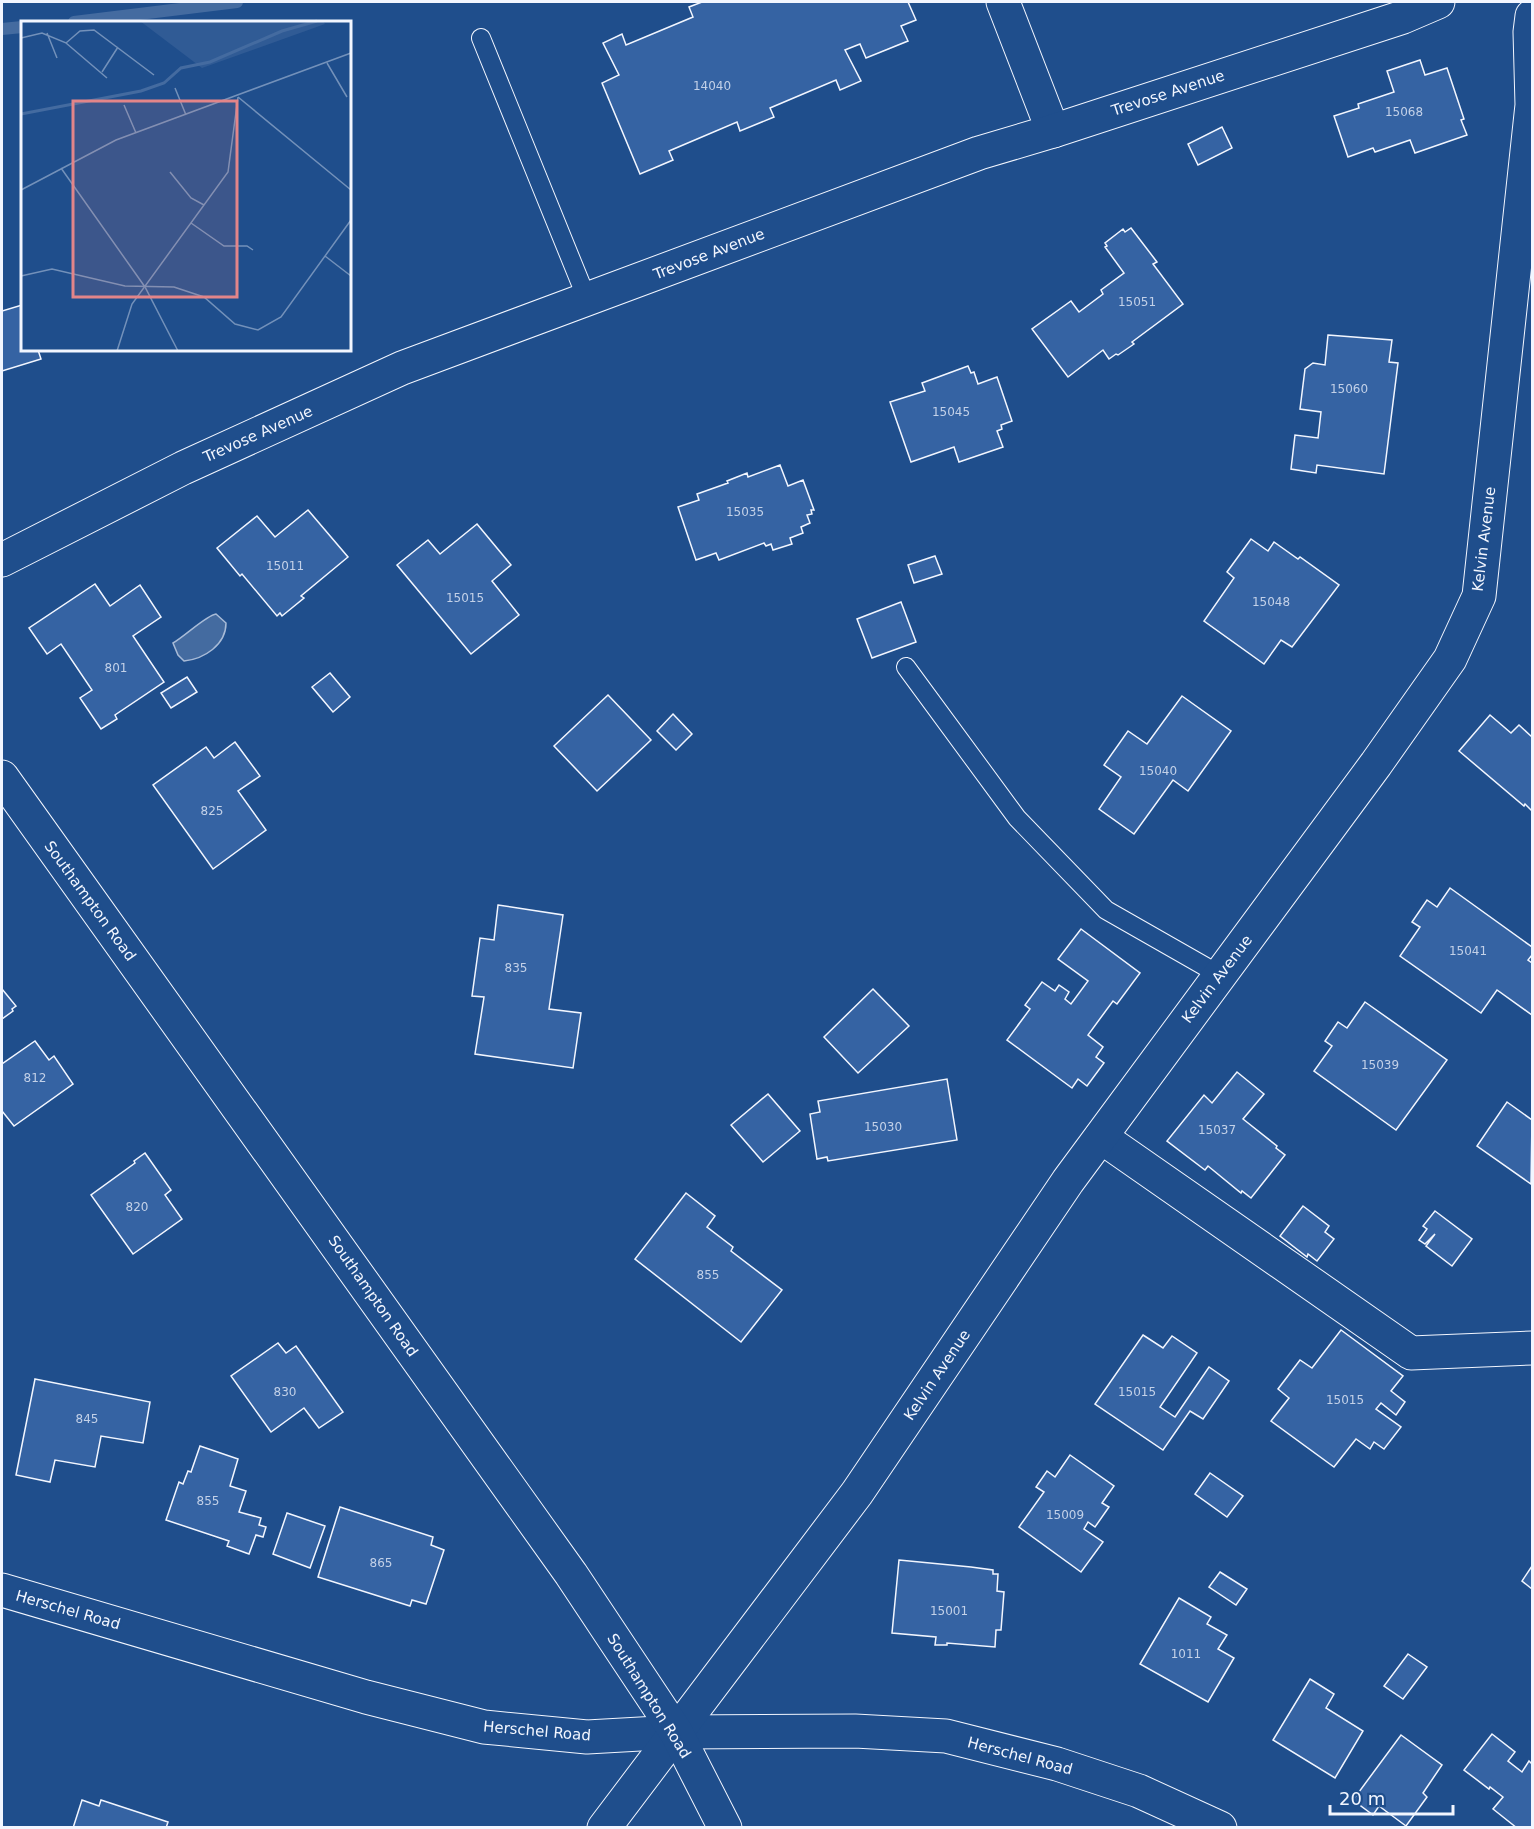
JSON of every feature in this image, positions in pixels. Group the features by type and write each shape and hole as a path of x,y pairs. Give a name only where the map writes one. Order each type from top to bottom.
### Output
{"street":[{"path":"1003,2 1053,131"},
{"name":"Trevose Avenue","path":"2,560 183,468 402,368 979,153 1403,17 1438,2"},
{"name":"Kelvin Avenue","path":"604,1827 857,1493 1068,1181 1376,764 1450,659 1479,596 1532,105 1530,32 1533,16"},
{"name":"Southampton Road","path":"2,777 571,1574 676,1732 725,1827"},
{"path":"1101,1137 1410,1353 1533,1348"},
{"name":"Herschel Road","path":"2,1590 366,1697 484,1727 587,1737 676,1732 855,1731 946,1736 1057,1764 1139,1791 1220,1827"}],"lane":[{"path":"480,38 587,299"},
{"path":"906,667 1017,818 1106,910 1220,975"}],"water":[{"path":"216,614 226,623 225,631 218,644 206,654 184,661 178,655 173,643"}],"building":[{"path":"702,2 908,2 916,20 901,26 908,41 866,58 860,44 845,50 861,81 840,90 836,80 770,108 774,117 740,131 737,122 669,151 673,160 640,174 602,83 619,75 603,43 622,34 626,45 693,17 689,7"},
{"path":"1420,60 1425,75 1447,68 1467,135 1415,153 1410,140 1375,152 1373,148 1348,157 1334,116 1359,108 1358,104 1394,92 1387,71"},
{"path":"1222,127 1232,148 1198,165 1188,144"},
{"path":"1131,228 1157,262 1153,264 1183,304 1118,355 1109,359 1103,350 1068,377 1032,329 1071,301 1079,312 1103,294 1101,290 1124,273 1105,247 1107,246 1105,243 1123,229 1125,232"},
{"path":"21,305 21,351 38,351 41,359 2,371 2,311"},
{"path":"1328,335 1392,340 1389,362 1398,363 1384,474 1317,465 1316,473 1291,469 1295,435 1318,438 1321,412 1300,409 1305,369 1313,363 1325,365"},
{"path":"968,366 971,373 974,372 978,384 997,377 1012,421 1001,425 1002,429 997,431 1003,447 959,462 954,447 911,462 890,402 925,391 922,383"},
{"path":"780,465 788,486 803,480 814,510 811,510 812,514 807,515 810,523 801,527 803,533 790,538 792,544 773,550 771,544 766,546 764,543 719,560 716,553 696,560 678,507 699,500 697,494 728,483 727,481 747,473 748,477"},
{"path":"308,510 348,557 301,596 304,598 282,616 280,613 277,616 217,548 257,516 275,537"},
{"path":"477,524 511,565 492,581 519,615 471,654 397,565 428,540 440,554"},
{"path":"1251,539 1268,551 1274,542 1298,559 1300,557 1339,585 1292,647 1281,640 1264,664 1204,621 1234,578 1227,572"},
{"path":"935,556 942,574 914,583 908,565"},
{"path":"95,584 110,606 140,585 161,617 133,636 164,682 115,715 117,719 101,729 80,698 92,690 61,644 47,654 29,628"},
{"path":"901,602 916,642 872,658 857,619"},
{"path":"330,673 350,697 333,712 312,687"},
{"path":"187,677 197,692 171,708 161,693"},
{"path":"608,695 651,740 597,791 554,746"},
{"path":"1182,696 1231,731 1188,791 1173,780 1134,834 1099,809 1121,777 1104,765 1128,731 1147,744"},
{"path":"673,714 692,734 676,750 657,731"},
{"path":"1490,715 1511,733 1519,725 1532,737 1532,811 1459,751"},
{"path":"235,742 260,776 238,791 266,830 213,869 153,785 206,747 214,758"},
{"path":"1450,888 1532,947 1532,955 1528,960 1532,963 1532,1015 1497,990 1481,1013 1400,956 1420,927 1412,922 1427,900 1437,907"},
{"path":"498,905 563,915 549,1009 581,1013 573,1068 475,1054 484,997 472,996 480,938 494,940"},
{"path":"1081,929 1140,973 1117,1004 1113,1001 1088,1035 1103,1047 1096,1057 1104,1063 1087,1086 1078,1079 1072,1088 1007,1040 1030,1009 1025,1005 1042,982 1055,991 1059,985 1069,992 1065,999 1071,1004 1088,981 1058,959"},
{"path":"2,989 16,1006 2,1019"},
{"path":"873,989 909,1026 858,1073 824,1037"},
{"path":"1365,1002 1447,1060 1396,1130 1314,1071 1332,1046 1325,1041 1338,1022 1347,1028"},
{"path":"35,1041 49,1060 54,1056 73,1084 14,1126 2,1111 2,1064"},
{"path":"1237,1072 1264,1094 1243,1119 1285,1155 1251,1198 1242,1191 1241,1193 1208,1166 1205,1170 1167,1141 1204,1095 1212,1103"},
{"path":"947,1079 957,1140 828,1161 827,1157 817,1159 810,1114 820,1112 818,1101"},
{"path":"768,1094 800,1131 763,1162 731,1125"},
{"path":"1507,1102 1532,1120 1531,1184 1477,1146"},
{"path":"145,1153 171,1190 165,1195 182,1219 133,1254 91,1195"},
{"path":"686,1193 715,1216 707,1227 733,1247 731,1251 782,1290 741,1342 635,1259"},
{"path":"1303,1206 1329,1226 1325,1232 1334,1239 1317,1261 1308,1254 1307,1257 1280,1236"},
{"path":"1435,1211 1472,1239 1452,1266 1426,1246 1435,1234 1425,1244 1419,1240 1427,1229 1423,1226"},
{"path":"1341,1330 1403,1376 1391,1391 1405,1402 1396,1415 1381,1403 1376,1409 1401,1427 1384,1449 1374,1442 1370,1449 1356,1439 1334,1467 1271,1421 1289,1398 1278,1389 1300,1360 1312,1368"},
{"path":"1143,1335 1163,1348 1172,1336 1197,1353 1160,1407 1175,1417 1209,1367 1229,1381 1203,1419 1190,1411 1163,1450 1095,1404"},
{"path":"278,1343 286,1353 296,1346 343,1412 319,1428 304,1408 271,1432 231,1376"},
{"path":"35,1379 150,1402 143,1443 101,1436 95,1467 55,1460 50,1482 16,1475"},
{"path":"200,1446 238,1459 230,1486 246,1491 239,1512 261,1518 259,1525 266,1527 263,1537 256,1535 249,1554 227,1546 229,1541 166,1520 179,1482 183,1484 188,1471 191,1472"},
{"path":"1070,1455 1114,1486 1102,1503 1109,1507 1095,1527 1088,1522 1084,1529 1103,1542 1081,1572 1019,1527 1044,1492 1036,1487 1047,1471 1055,1477"},
{"path":"1210,1473 1243,1496 1227,1517 1195,1494"},
{"path":"340,1507 433,1537 431,1545 444,1550 426,1604 412,1600 410,1606 318,1577"},
{"path":"287,1513 325,1526 310,1568 273,1554"},
{"path":"899,1560 993,1570 993,1574 998,1574 997,1591 1004,1592 1001,1630 996,1630 995,1647 947,1643 947,1645 935,1645 936,1637 892,1633"},
{"path":"1532,1566 1532,1589 1522,1581"},
{"path":"1220,1572 1247,1589 1236,1605 1209,1587"},
{"path":"1179,1598 1211,1617 1207,1624 1227,1635 1218,1649 1234,1658 1208,1702 1140,1664"},
{"path":"1408,1654 1427,1667 1403,1699 1384,1686"},
{"path":"1310,1679 1334,1694 1326,1708 1363,1731 1335,1778 1273,1740"},
{"path":"1492,1734 1515,1752 1508,1761 1522,1772 1529,1761 1532,1764 1532,1828 1517,1828 1493,1809 1503,1797 1464,1770"},
{"path":"1401,1735 1442,1765 1423,1793 1427,1797 1406,1826 1379,1806 1373,1815 1353,1800"},
{"path":"82,1800 99,1806 101,1800 168,1822 166,1828 73,1828"}],"waterway":[{"path":"82,21 237,2"},
{"path":"2,29 21,27"}]}
